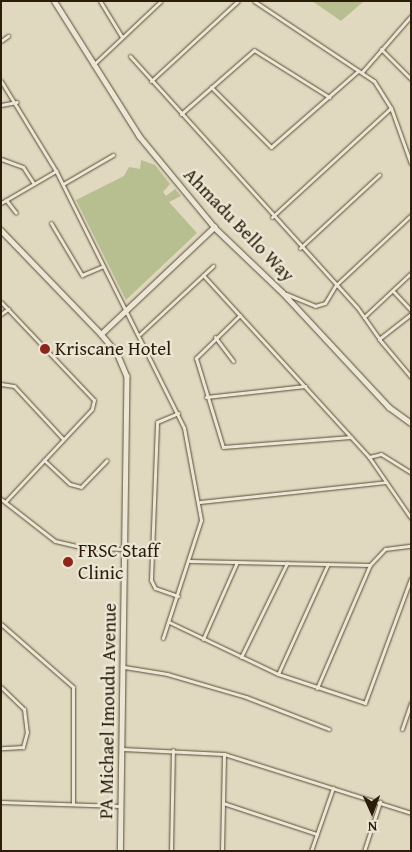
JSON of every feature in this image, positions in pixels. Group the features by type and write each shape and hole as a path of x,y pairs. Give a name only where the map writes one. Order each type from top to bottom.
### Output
{"main road":[{"name":"Ahmadu Bello Way","path":"54,1 139,136 214,227"}],"street":[{"path":"100,1 122,37"},
{"path":"93,65 161,1"},
{"path":"151,82 238,1"},
{"path":"254,1 374,81 391,108 411,164"},
{"path":"211,87 271,147 360,72 411,16"},
{"path":"1,41 8,36"},
{"path":"381,49 411,79"},
{"path":"181,114 254,50 329,97"},
{"path":"130,56 272,217 336,285 411,377"},
{"path":"1,81 18,102 56,171 103,266 140,334 178,413 200,502 190,561 163,638"},
{"path":"1,105 18,102"},
{"path":"272,217 391,108"},
{"path":"62,184 113,155"},
{"path":"1,159 23,167 34,184"},
{"path":"1,203 56,171"},
{"path":"300,248 379,175"},
{"path":"6,200 16,213"},
{"path":"283,293 302,303 320,306 336,285 411,215"},
{"path":"51,223 82,275 103,266"},
{"path":"101,334 214,227"},
{"name":"Ahmadu Bello Way","path":"214,227 283,293 389,407 411,423"},
{"name":"PA Michael Imoudu Avenue","path":"1,230 117,353 128,383 120,851"},
{"path":"140,334 213,266"},
{"path":"364,317 411,273"},
{"path":"203,275 369,457 411,518"},
{"path":"393,290 411,310"},
{"path":"1,302 94,400 92,409 3,500 55,541 86,548 126,548"},
{"path":"1,314 8,309"},
{"path":"379,339 411,314"},
{"path":"240,315 196,358 206,397 223,447 351,437"},
{"path":"216,338 233,361"},
{"path":"1,384 14,386 63,439"},
{"path":"206,397 306,386"},
{"path":"178,413 157,422 151,580 155,588 178,596"},
{"path":"369,457 381,454 411,473"},
{"path":"44,460 70,484 81,487 107,460"},
{"path":"200,502 386,482"},
{"path":"317,688 370,565 385,550 411,546"},
{"path":"190,561 370,565"},
{"path":"203,639 237,562"},
{"path":"241,657 287,563"},
{"path":"278,674 328,564"},
{"path":"169,622 278,674 361,704 368,700 411,580"},
{"path":"1,624 73,687 74,804"},
{"path":"124,667 167,674 246,697 329,729"},
{"path":"1,687 24,709 27,732 23,747 1,748"},
{"path":"402,729 411,703"},
{"path":"122,749 224,754 411,813"},
{"path":"171,851 173,750"},
{"path":"222,851 224,754"},
{"path":"311,851 333,788"},
{"path":"1,802 121,806"},
{"path":"364,851 380,802"},
{"path":"223,803 317,834"}],"green space":[{"path":"312,1 364,1 341,21"},
{"path":"141,160 155,165 170,184 163,192 166,196 175,189 181,196 169,202 197,233 126,300 76,200 124,176 129,167 140,169"}],"place":[{"name":"Kriscane Hotel","path":"45,349"},
{"name":"FRSC Staff Clinic","path":"68,562"}]}
